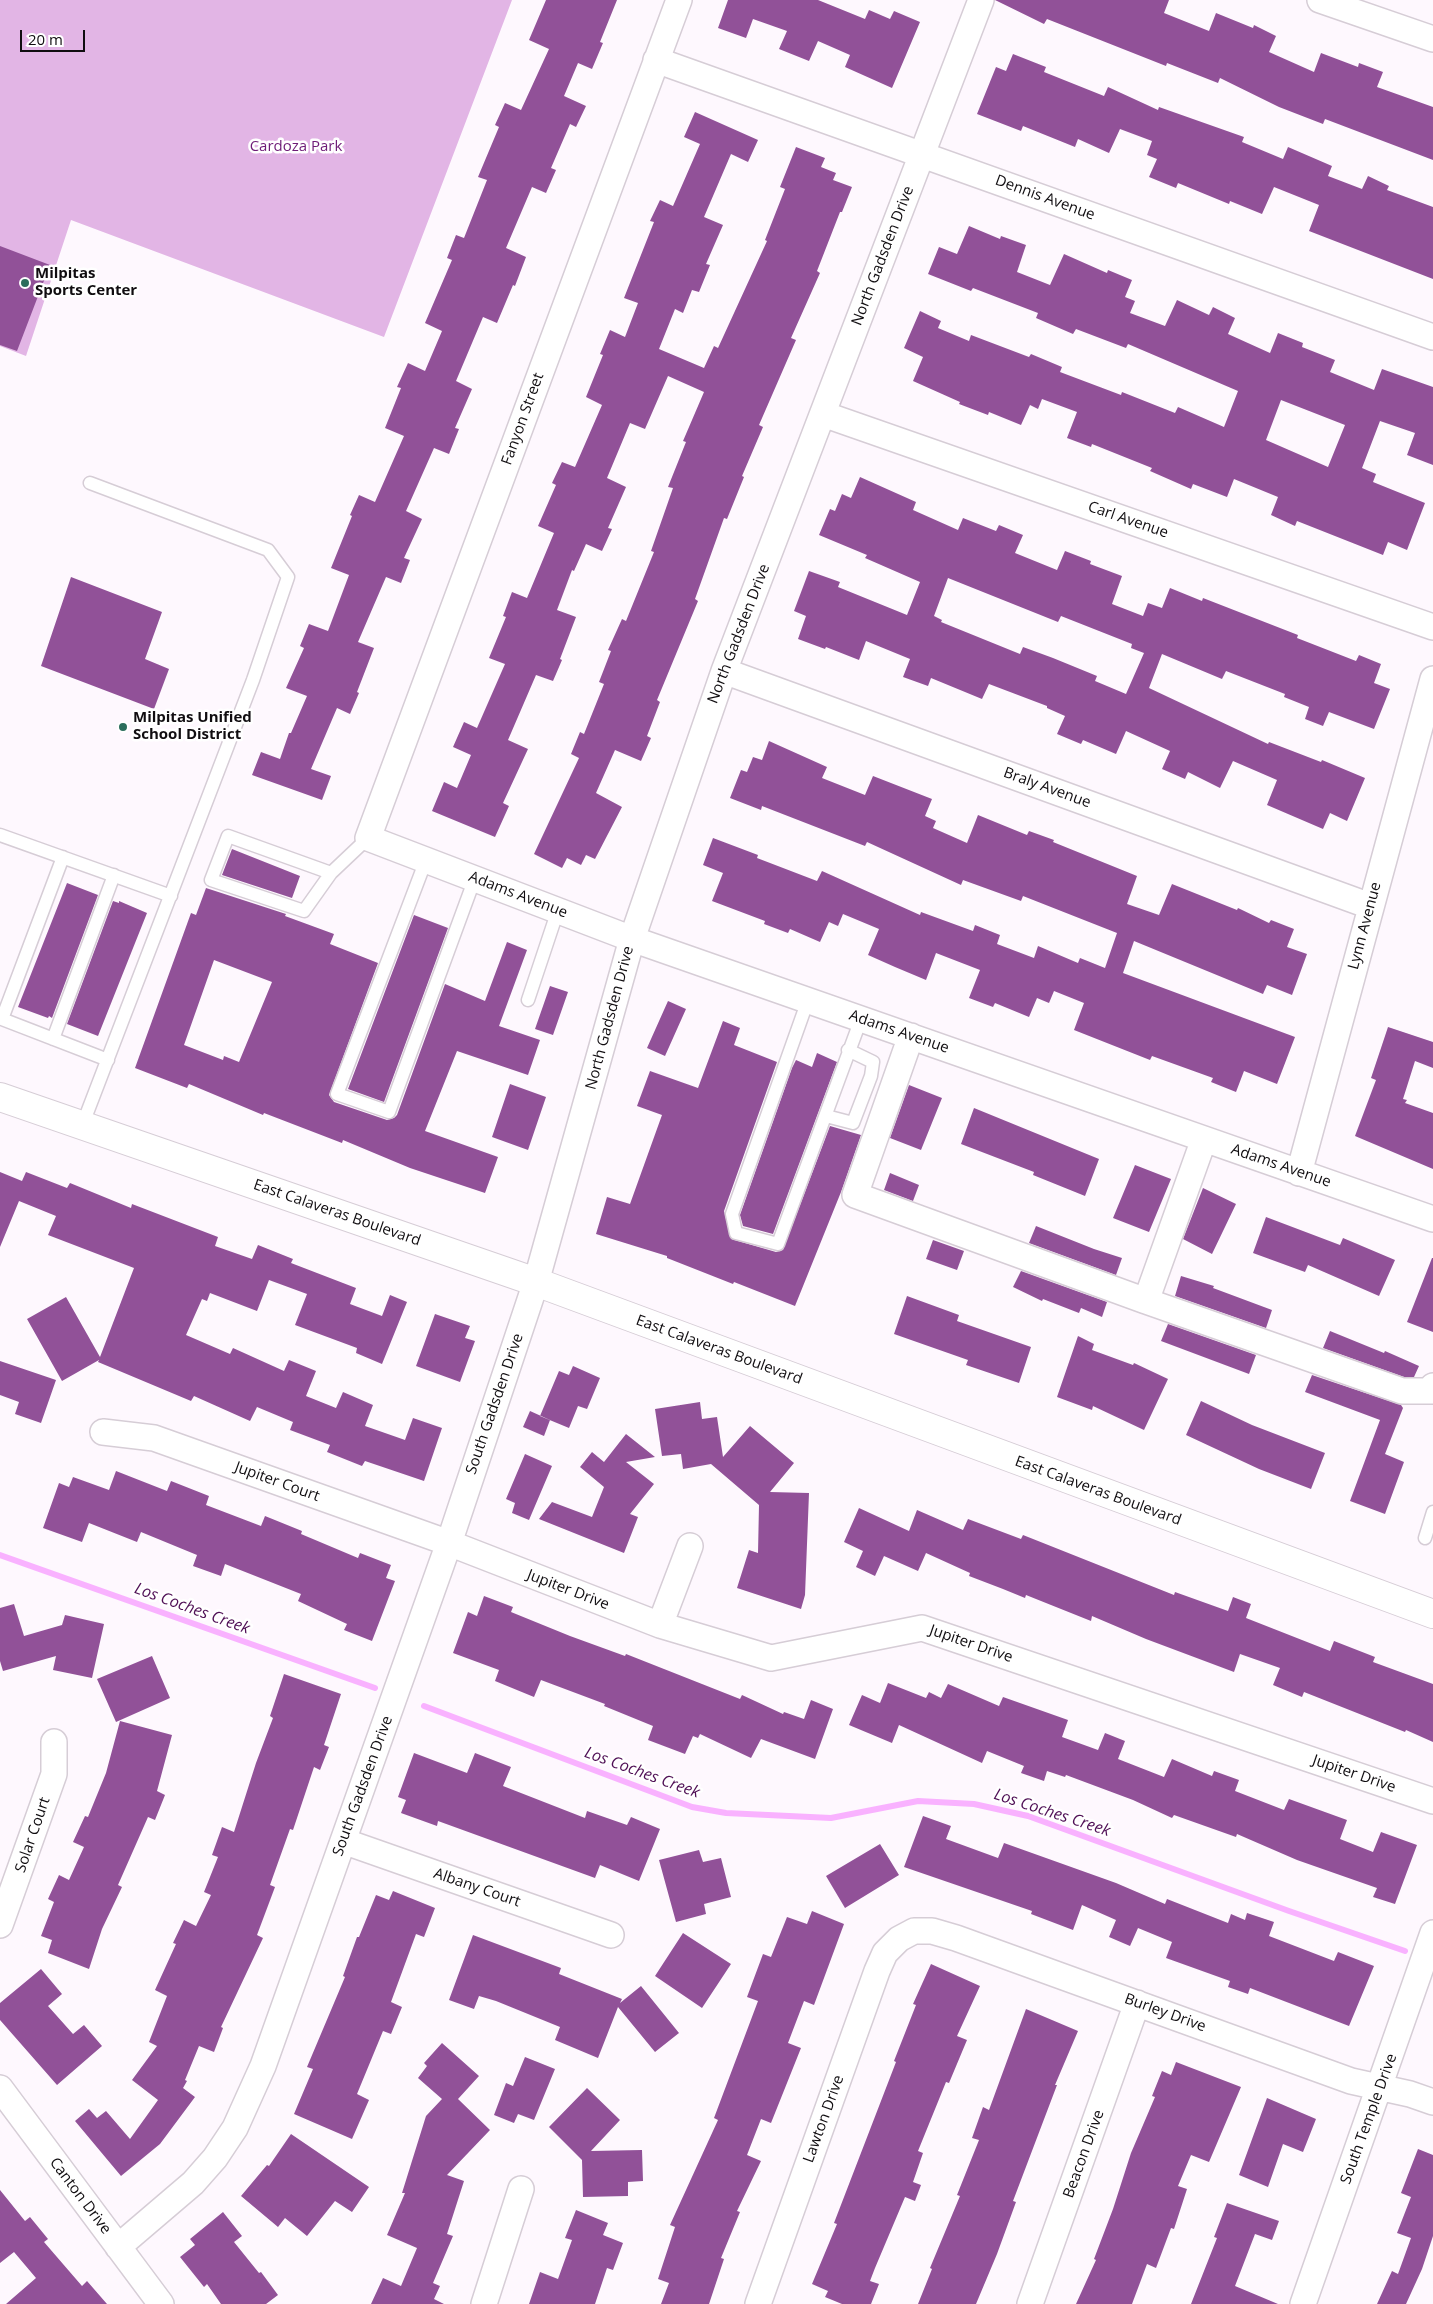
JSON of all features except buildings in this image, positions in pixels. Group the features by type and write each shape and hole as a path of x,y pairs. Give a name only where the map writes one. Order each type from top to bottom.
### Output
{"main road":[{"name":"East Calaveras Boulevard","path":"0,1098 536,1282 1433,1614"}],"street":[{"name":"Fanyon Street","path":"368,838 679,0"},
{"name":"North Gadsden Drive","path":"536,1282 632,939 724,670 981,0"},
{"path":"1320,0 1433,39"},
{"name":"Dennis Avenue","path":"656,60 1433,337"},
{"name":"Carl Avenue","path":"823,414 1433,627"},
{"name":"Braly Avenue","path":"724,670 1370,906"},
{"name":"Lynn Avenue","path":"1299,1172 1433,680"},
{"name":"Adams Avenue","path":"368,838 632,939 1433,1219"},
{"path":"911,1036 855,1195 1146,1302 1402,1391 1431,1391 1433,1386"},
{"path":"1146,1302 1204,1139"},
{"name":"South Gadsden Drive","path":"118,2247 193,2183 215,2158 235,2128 263,2066 449,1543 536,1282"},
{"name":"Jupiter Court","path":"103,1432 154,1438 449,1543"},
{"name":"Jupiter Drive","path":"449,1543 660,1626 771,1658 922,1628 1433,1800"},
{"path":"660,1626 690,1546"},
{"name":"Solar Court","path":"0,1925 54,1774 54,1742"},
{"name":"Albany Court","path":"343,1841 611,1935"},
{"name":"Burley Drive","path":"899,1939 914,1932 940,1934 1351,2081 1433,2102"},
{"name":"South Temple Drive","path":"1303,2304 1433,1933"},
{"name":"Lawton Drive","path":"758,2304 877,1971 884,1953 899,1939"},
{"name":"Beacon Drive","path":"1030,2304 1137,2003"},
{"name":"Canton Drive","path":"0,2088 160,2304"},
{"path":"484,2304 521,2190"}],"lane":[{"path":"82,1126 253,680 288,577 268,550 90,483"},
{"path":"0,835 171,896"},
{"path":"331,873 228,836 211,880 304,911 331,873 368,838"},
{"path":"63,857 1,1019 108,1060"},
{"path":"426,860 337,1094 389,1112 475,878"},
{"path":"53,1039 114,875"},
{"path":"528,1000 558,910"},
{"path":"808,1000 732,1214 736,1233 778,1244 860,1019"},
{"path":"826,1116 853,1123 871,1076 873,1062 848,1050"},
{"path":"1425,1538 1433,1512"}],"green space":[{"name":"Cardoza Park","path":"0,0 512,0 384,337 71,220 26,356 0,346"}],"waterway":[{"name":"Los Coches Creek","path":"0,1555 375,1688"},
{"name":"Los Coches Creek","path":"424,1706 692,1807 726,1813 831,1818 918,1801 974,1804 1028,1816 1405,1951"}],"place":[{"name":"Milpitas Sports Center","path":"25,283"},
{"name":"Milpitas Unified School District","path":"123,727"}]}
